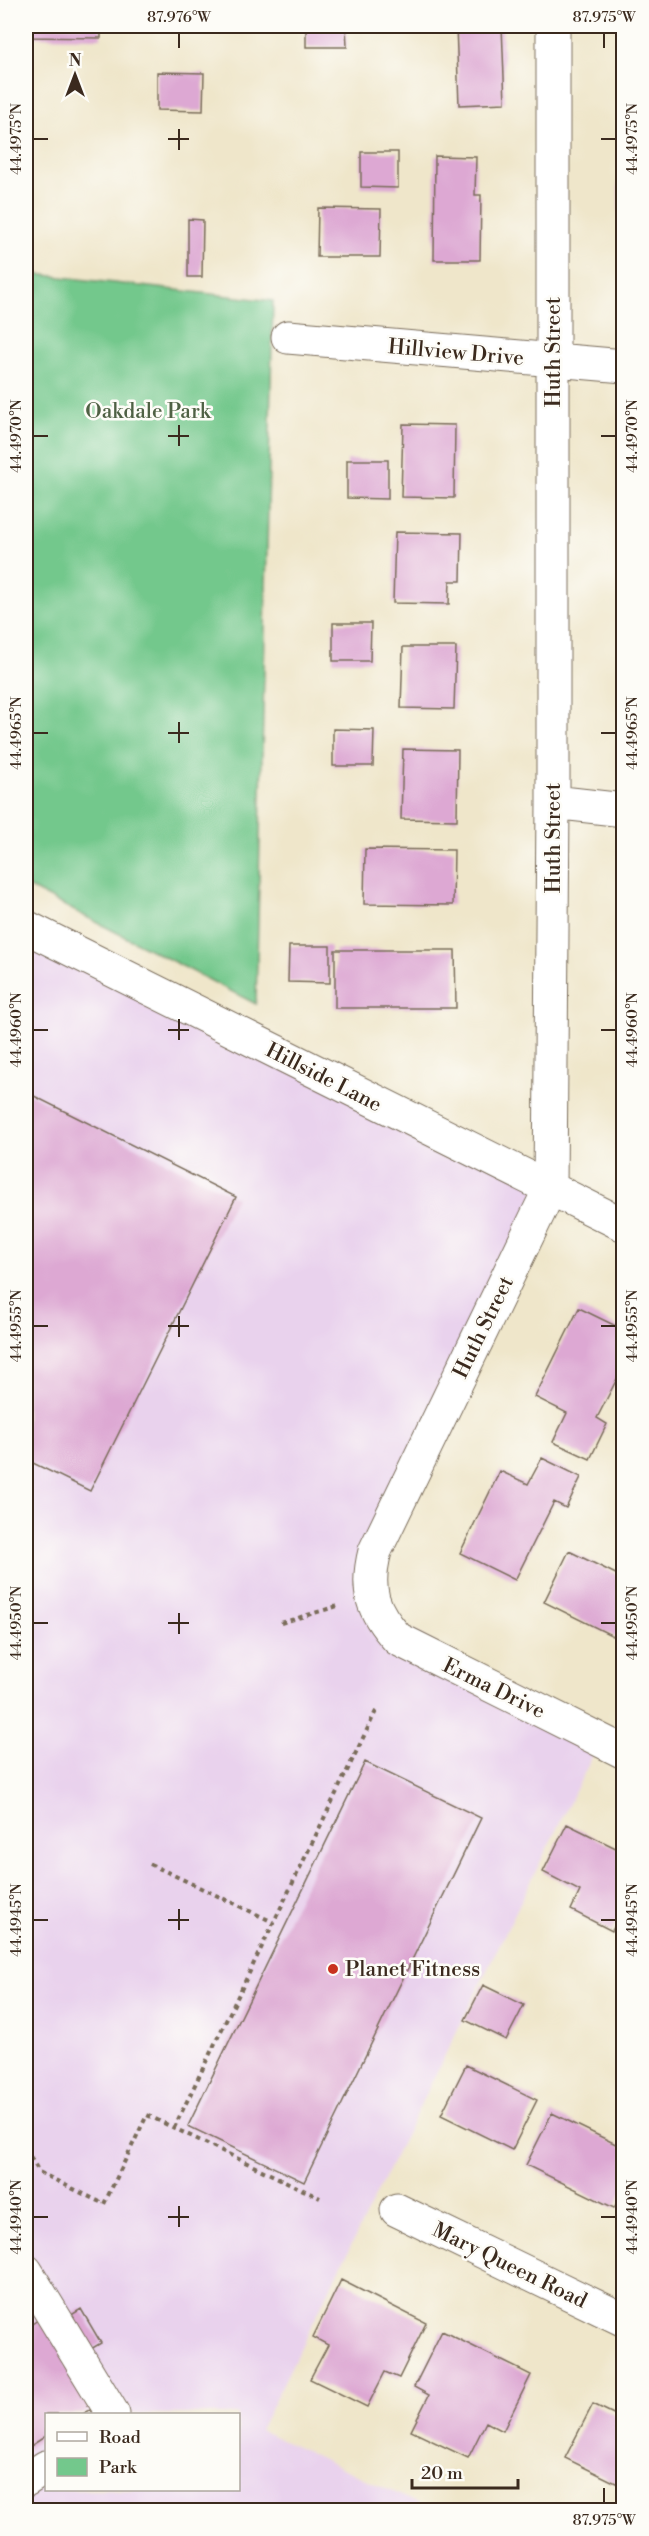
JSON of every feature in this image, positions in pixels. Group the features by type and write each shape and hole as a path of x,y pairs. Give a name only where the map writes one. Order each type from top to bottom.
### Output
{"street":[{"name":"Huth Street","path":"374,1603 371,1567 375,1551 550,1189 553,802 553,26"},
{"name":"Hillview Drive","path":"288,337 624,366"},
{"path":"553,802 624,810"},
{"name":"Hillside Lane","path":"26,927 624,1225"},
{"name":"Erma Drive","path":"374,1603 382,1622 408,1646 624,1752"},
{"name":"Mary Queen Road","path":"397,2210 624,2320"},
{"path":"26,2271 112,2413"},
{"path":"26,2480 45,2468"}],"path":[{"path":"281,1623 374,1603"},
{"path":"174,2128 378,1707"},
{"path":"150,1864 273,1922"},
{"path":"26,2149 39,2172 104,2204 147,2115 320,2198"}],"shaded area":[{"path":"26,927 550,1189 375,1551 376,1609 600,1741 260,2430 432,2510 26,2510"}],"green space":[{"name":"Oakdale Park","path":"26,273 273,301 256,1004 26,886"}],"building":[{"path":"26,26 101,26 101,38 26,37"},
{"path":"306,26 346,26 347,47 306,47"},
{"path":"456,26 502,26 505,103 459,105"},
{"path":"157,72 204,73 203,111 157,110"},
{"path":"361,152 398,152 398,188 361,187"},
{"path":"618,153 624,153 624,220 619,220"},
{"path":"435,156 476,157 475,195 481,195 480,260 434,260"},
{"path":"318,208 381,209 380,257 317,257"},
{"path":"188,219 203,220 202,277 188,277"},
{"path":"403,424 455,425 454,498 401,497"},
{"path":"347,460 388,460 388,499 347,498"},
{"path":"622,485 624,485 624,503 620,502"},
{"path":"395,532 462,533 461,581 450,581 449,604 393,603"},
{"path":"333,623 371,623 370,661 333,661"},
{"path":"403,647 456,647 454,709 401,708"},
{"path":"333,729 374,730 373,766 333,766"},
{"path":"403,749 458,750 457,820 401,819"},
{"path":"365,849 454,850 453,905 364,904"},
{"path":"289,946 330,946 330,983 288,982"},
{"path":"335,950 455,950 456,1008 335,1008"},
{"path":"26,1092 236,1197 90,1491 29,1461 26,1468"},
{"path":"579,1308 624,1330 624,1365 597,1418 607,1424 590,1459 553,1442 567,1413 535,1397"},
{"path":"542,1458 581,1477 566,1508 554,1502 515,1580 460,1553 500,1471 528,1484"},
{"path":"569,1551 624,1578 624,1635 621,1640 544,1602"},
{"path":"365,1762 481,1818 304,2182 188,2126"},
{"path":"567,1824 624,1852 624,1908 612,1931 571,1910 580,1891 543,1872"},
{"path":"483,1985 524,2005 506,2040 465,2020"},
{"path":"466,2065 537,2100 512,2150 441,2115"},
{"path":"552,2113 624,2148 624,2189 614,2208 526,2165"},
{"path":"341,2280 426,2323 399,2378 385,2372 367,2407 310,2379 328,2345 313,2337"},
{"path":"81,2309 101,2343 64,2365 92,2409 85,2413 45,2413 45,2437 26,2449 26,2328 38,2320 57,2324"},
{"path":"442,2331 531,2375 503,2431 486,2422 468,2458 411,2431 429,2395 414,2387"},
{"path":"593,2404 624,2419 624,2487 565,2458"}],"place":[{"name":"Planet Fitness","path":"333,1969"}]}
